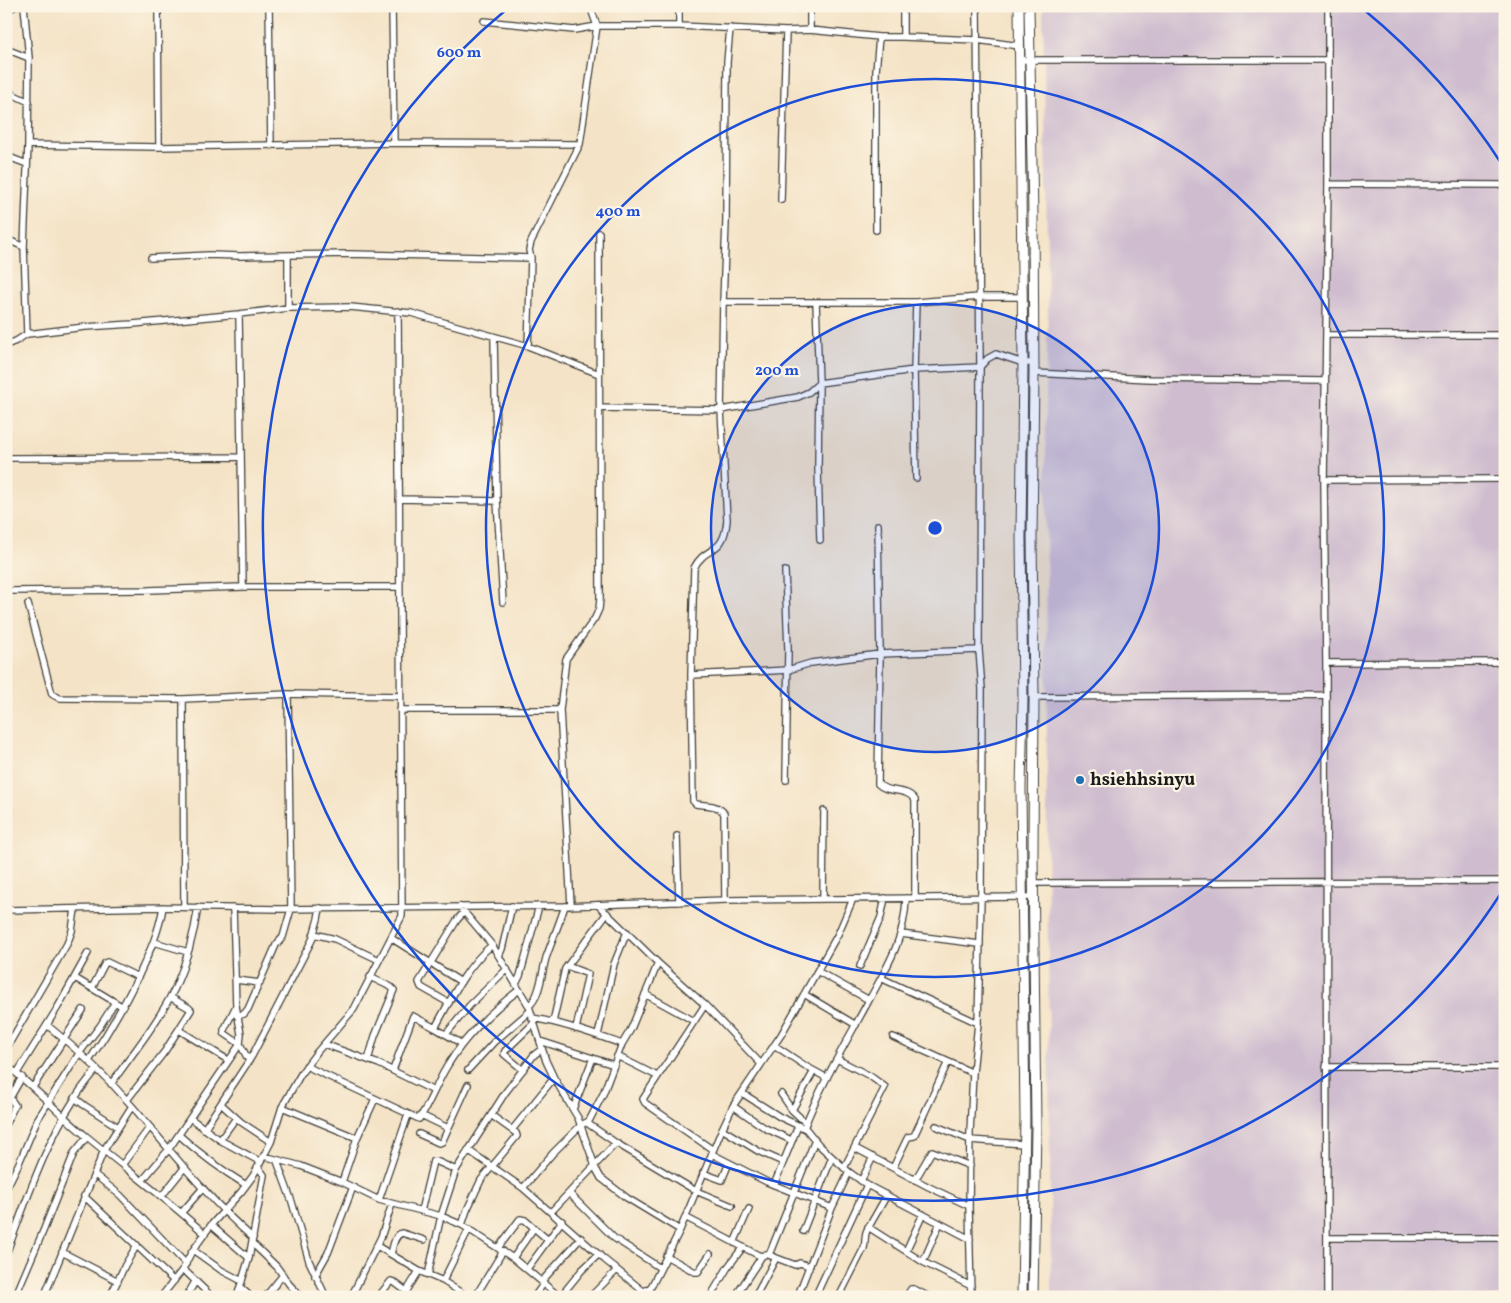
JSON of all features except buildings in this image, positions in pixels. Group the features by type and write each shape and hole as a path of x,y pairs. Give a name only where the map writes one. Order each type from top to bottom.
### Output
{"main road":[{"path":"1019,6 1023,363 1021,538 1023,697 1021,788 1024,1144 1022,1297"},
{"path":"1029,6 1034,363 1032,528 1036,1127 1032,1297"}],"street":[{"path":"6,11 16,6"},
{"path":"24,6 29,58 24,247 27,334"},
{"path":"158,6 160,148"},
{"path":"269,6 271,146"},
{"path":"392,6 394,143"},
{"path":"528,346 531,258 529,250 531,242 580,144 597,26 590,6"},
{"path":"679,6 679,26"},
{"path":"810,6 810,30"},
{"path":"903,6 903,36"},
{"path":"971,1297 970,1140 973,1073 978,1023 979,944 982,897 982,690 979,650 980,297 977,6"},
{"path":"1327,1297 1324,480 1328,184 1328,6"},
{"path":"484,21 574,30 597,26 679,26 786,31 810,30 879,37 903,36 977,40 1020,46"},
{"path":"725,900 724,813 716,806 696,804 693,800 691,675 694,568 702,556 722,542 726,533 727,520 721,410 726,222 727,62 730,28"},
{"path":"781,200 786,31"},
{"path":"876,230 876,71 879,37"},
{"path":"6,49 29,58"},
{"path":"1020,60 1327,60"},
{"path":"6,91 29,102"},
{"path":"28,145 160,148 394,143 580,144"},
{"path":"6,156 27,164"},
{"path":"1328,184 1505,185"},
{"path":"468,1070 494,1042 530,1009 546,959 568,906 560,710 566,659 595,618 599,609 600,599 599,232"},
{"path":"6,239 24,247"},
{"path":"151,258 209,255 350,254 531,258"},
{"path":"288,255 288,308"},
{"path":"723,302 916,302 980,297 1022,297"},
{"path":"816,302 820,383 818,467 820,540"},
{"path":"916,302 914,370 916,478"},
{"path":"6,345 27,334 85,326 132,324 288,308 350,307 411,313 528,346 599,374"},
{"path":"161,1297 185,1266 193,1250 246,1185 261,1162 271,1142 282,1108 306,1066 354,1009 402,916 398,311"},
{"path":"239,314 243,587"},
{"path":"1326,335 1505,335"},
{"path":"494,337 497,501 503,602"},
{"path":"600,408 721,410 798,396 809,392 820,383 914,370 980,366 996,354 1023,363 1034,363"},
{"path":"1034,373 1149,379 1325,381"},
{"path":"6,458 241,457"},
{"path":"1324,480 1505,478"},
{"path":"399,499 497,501"},
{"path":"878,525 880,654 878,784 884,789 908,793 915,800 915,898"},
{"path":"785,571 788,670 786,780"},
{"path":"6,591 243,587 400,587"},
{"path":"28,604 52,694 59,698 183,699 288,694 400,696"},
{"path":"691,675 788,670 811,664 880,654 979,650"},
{"path":"1326,663 1505,662"},
{"path":"237,1016 247,1012 276,945 283,937 291,909 288,694"},
{"path":"1034,697 1326,695"},
{"path":"183,699 184,907"},
{"path":"400,710 560,710"},
{"path":"823,899 824,810"},
{"path":"677,836 679,902"},
{"path":"1033,883 1505,881"},
{"path":"6,910 163,907 291,909 402,907 462,909 725,900 1033,897"},
{"path":"860,966 881,916 885,898"},
{"path":"774,1185 791,1140 802,1126 895,951 906,916 906,898"},
{"path":"635,1297 646,1292 660,1268 680,1230 733,1106 774,1045 804,994 838,934 853,899"},
{"path":"598,905 705,1005 761,1064"},
{"path":"499,956 512,906"},
{"path":"516,984 520,976 538,906"},
{"path":"89,1062 123,1007 138,977 154,942 163,907"},
{"path":"112,1084 170,997 188,952 198,908"},
{"path":"142,1181 169,1149 240,1044 242,1034 236,1006 233,908"},
{"path":"204,1129 249,1061 314,934 320,908"},
{"path":"6,1049 67,944 72,931 75,909"},
{"path":"462,909 492,944 530,1009 554,1078 578,1118 584,1124 696,1191 732,1206"},
{"path":"448,1003 420,985 419,982 432,963 462,909"},
{"path":"553,1022 567,966 607,913"},
{"path":"598,1035 614,964 627,932"},
{"path":"314,934 335,939 379,960"},
{"path":"901,934 979,944"},
{"path":"391,938 462,982"},
{"path":"154,942 188,952"},
{"path":"436,1028 448,1003 474,963 492,944"},
{"path":"6,1123 15,1105 10,1097 20,1075 88,953"},
{"path":"92,988 107,962 138,977"},
{"path":"522,1188 553,1153 595,1112 622,1044 631,1029 658,963"},
{"path":"567,966 588,974 576,1029"},
{"path":"446,1034 470,1005 507,969"},
{"path":"817,971 869,1000"},
{"path":"368,1060 378,1028 394,990 370,977"},
{"path":"75,978 123,1007"},
{"path":"882,978 978,1023"},
{"path":"236,980 260,983"},
{"path":"306,1066 418,1119 445,1070 462,1044 488,1015 519,990"},
{"path":"645,994 694,1021"},
{"path":"804,994 856,1025"},
{"path":"127,1100 146,1077 179,1030 191,1009 170,997"},
{"path":"6,1189 37,1120 114,1002"},
{"path":"705,1005 656,1076 643,1099 645,1103 729,1163 794,1194 832,1208"},
{"path":"236,1006 224,1032 240,1044 249,1061"},
{"path":"33,1087 83,1010"},
{"path":"393,1070 413,1016 462,1044"},
{"path":"523,1070 504,1054 533,1021 553,1022 622,1044"},
{"path":"47,1025 80,1052 127,1100 203,1188 283,1274 301,1297"},
{"path":"179,1030 228,1060"},
{"path":"893,1037 973,1073"},
{"path":"540,1041 614,1065"},
{"path":"324,1044 393,1070 434,1091"},
{"path":"774,1045 827,1078"},
{"path":"428,1275 441,1216 456,1170 491,1115 534,1055 542,1048"},
{"path":"617,1056 656,1076"},
{"path":"573,1109 593,1058"},
{"path":"837,1059 870,1076 886,1087 844,1168"},
{"path":"893,1168 908,1137 914,1136 948,1062"},
{"path":"6,1065 20,1075 86,1136 182,1212 205,1234"},
{"path":"1326,1067 1505,1067"},
{"path":"6,1254 54,1136 75,1098 97,1070"},
{"path":"792,1110 814,1071"},
{"path":"512,1130 554,1078"},
{"path":"419,1134 440,1143 442,1142 468,1085"},
{"path":"742,1093 780,1117 802,1126"},
{"path":"781,1094 802,1126 849,1172 868,1185 970,1239"},
{"path":"75,1098 118,1127"},
{"path":"342,1182 357,1138 375,1099"},
{"path":"221,1104 236,1118 271,1142"},
{"path":"44,1297 104,1150 132,1106"},
{"path":"733,1106 765,1128 791,1140"},
{"path":"282,1108 357,1138"},
{"path":"379,1200 408,1115"},
{"path":"421,1115 448,1128"},
{"path":"462,1225 481,1180 517,1136 516,1133 491,1115"},
{"path":"190,1118 220,1140 261,1162 277,1161 301,1166 342,1182 379,1200 441,1216 462,1225 513,1258 560,1297 582,1270 599,1254"},
{"path":"220,1140 236,1118"},
{"path":"584,1124 595,1166 601,1178 627,1198 680,1230"},
{"path":"936,1126 970,1140 1024,1144"},
{"path":"122,1165 150,1127"},
{"path":"722,1129 758,1151 783,1162"},
{"path":"179,1135 203,1157 246,1185"},
{"path":"15,1297 74,1152 86,1136"},
{"path":"744,1297 736,1294 766,1256 794,1194 815,1140"},
{"path":"551,1212 616,1143"},
{"path":"855,1148 969,1206"},
{"path":"468,1150 522,1188 617,1270 646,1292"},
{"path":"915,1180 932,1151 970,1166"},
{"path":"803,1231 832,1157"},
{"path":"861,1180 873,1157"},
{"path":"277,1161 292,1202 305,1250 326,1297"},
{"path":"420,1211 433,1161 456,1170"},
{"path":"237,1297 253,1241 264,1175 261,1162"},
{"path":"703,1173 722,1180 729,1163"},
{"path":"161,1196 185,1167"},
{"path":"808,1297 800,1290 832,1208 849,1172"},
{"path":"94,1174 120,1195 185,1266 196,1282 212,1297"},
{"path":"815,1297 868,1185"},
{"path":"315,1276 328,1253 353,1187"},
{"path":"182,1212 203,1188"},
{"path":"569,1193 614,1238 660,1268"},
{"path":"840,1297 864,1248 865,1234 868,1227 887,1195"},
{"path":"84,1196 174,1281"},
{"path":"351,1297 377,1246 392,1204"},
{"path":"734,1243 749,1209"},
{"path":"906,1251 923,1214"},
{"path":"685,1217 743,1248 795,1265 800,1263 809,1266"},
{"path":"475,1297 500,1249 520,1219 525,1220 548,1240"},
{"path":"527,1269 562,1221"},
{"path":"922,1262 940,1223"},
{"path":"212,1225 249,1258"},
{"path":"868,1227 922,1262 971,1286"},
{"path":"513,1258 534,1228"},
{"path":"443,1281 469,1229"},
{"path":"391,1254 399,1234 402,1233 424,1240"},
{"path":"534,1297 543,1282 581,1238"},
{"path":"1328,1238 1505,1238"},
{"path":"110,1297 124,1265 137,1245"},
{"path":"377,1246 419,1272 443,1281 468,1297"},
{"path":"710,1297 728,1267 743,1248"},
{"path":"193,1250 241,1284 251,1297"},
{"path":"62,1252 118,1281"},
{"path":"666,1256 698,1272 710,1254"},
{"path":"755,1297 776,1258"},
{"path":"590,1297 617,1270"},
{"path":"378,1297 391,1282 394,1282 405,1294 419,1272"},
{"path":"265,1297 283,1274"},
{"path":"186,1297 196,1282"},
{"path":"906,1297 911,1289 914,1289 929,1297"}],"shaded area":[{"path":"1043,6 1505,6 1505,1297 1051,1297 1047,817 1046,390 1048,307"}],"place":[{"name":"hsiehhsinyu","path":"1080,780"}]}
